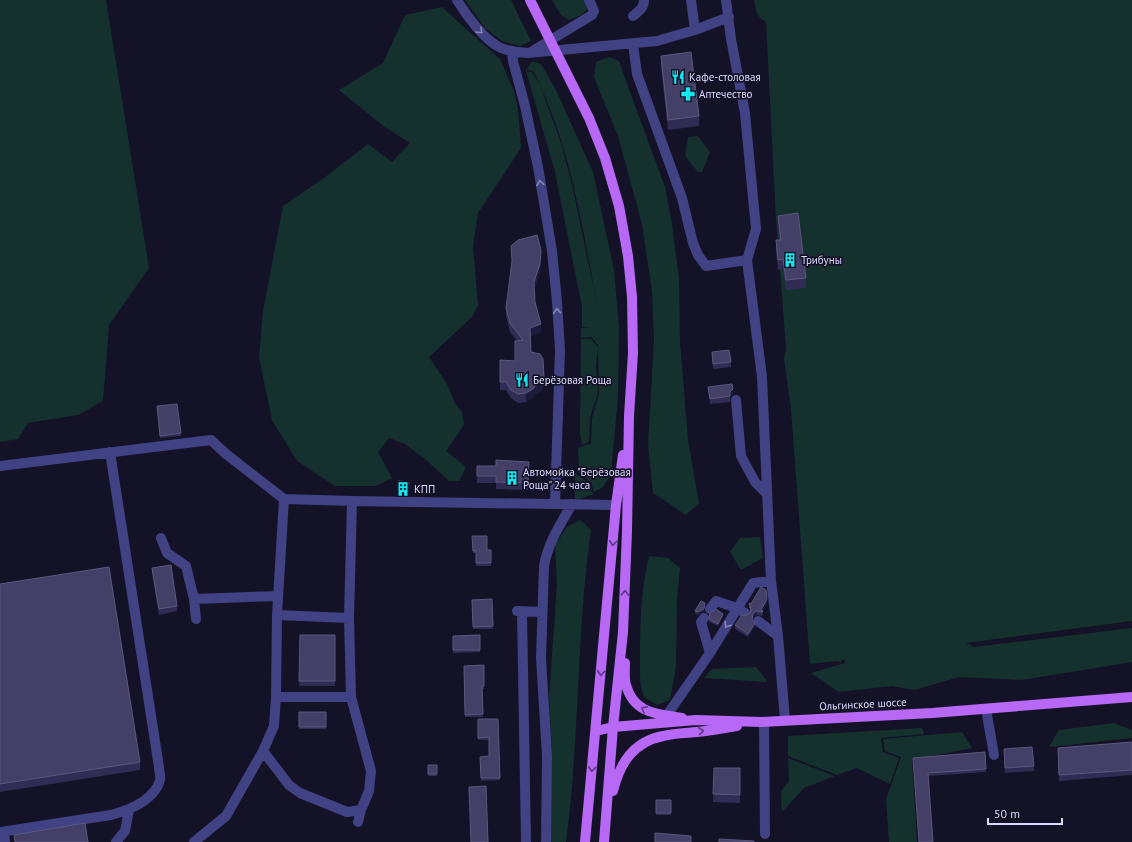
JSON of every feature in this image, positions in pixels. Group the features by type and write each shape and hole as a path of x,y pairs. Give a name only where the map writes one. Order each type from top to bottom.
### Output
{"main road":[{"path":"530,0 590,118 605,158 619,206 628,256 632,297 633,353 629,416 623,632 613,727 604,842"},
{"path":"585,842 616,505 629,416"},
{"path":"623,632 626,685 632,699 648,712 696,720"},
{"name":"Ольгинское шоссе","path":"596,731 613,727 696,720 763,722 932,713 1132,696"},
{"path":"606,814 617,775 623,763 631,753 651,740 668,735 763,722"}],"street":[{"path":"457,0 474,25 486,37 499,47 512,52 528,53 556,51 657,41 729,18"},
{"path":"528,53 592,16 594,11 589,0"},
{"path":"633,16 641,10 644,0"},
{"path":"691,0 695,30"},
{"path":"726,0 731,39 745,113 756,229 747,260 762,377 771,582 778,636 785,720"},
{"path":"633,44 637,74 679,190 693,243 698,256 706,266 747,260"},
{"path":"512,52 513,62 526,106 538,167 550,243 557,302 560,350 555,504"},
{"path":"736,400 741,456 755,482 767,494"},
{"path":"0,466 211,440 226,454 284,499 616,505"},
{"path":"3,835 111,815 129,810 147,798 155,789 160,780 110,452"},
{"path":"194,842 226,816 263,751 274,726 276,697 277,615 284,499"},
{"path":"352,501 349,618 351,697 370,771 369,791 358,822"},
{"path":"546,842 547,756 541,658 544,566 551,540 572,504"},
{"path":"161,538 167,553 186,566 194,599 196,619"},
{"path":"667,715 741,611 753,583 771,582"},
{"path":"194,599 278,596"},
{"path":"710,609 716,601 741,611"},
{"path":"526,842 519,611 542,612"},
{"path":"277,615 349,618"},
{"path":"704,618 701,622 710,653"},
{"path":"758,621 778,636"},
{"path":"276,697 351,697"},
{"path":"986,709 994,755"},
{"path":"763,722 765,834"},
{"path":"263,751 289,785 300,793 346,812 361,810"},
{"path":"116,842 125,830 129,810"}],"green space":[{"path":"0,0 106,0 149,268 109,325 103,401 78,415 28,423 18,439 0,442"},
{"path":"465,0 511,0 531,41 520,46 502,41 485,28"},
{"path":"552,0 586,0 589,6 583,14 569,20 561,15"},
{"path":"754,0 1132,0 1132,621 966,643 974,647 1132,628 1132,662 1022,680 959,677 914,690 892,686 839,692 811,673 845,663 845,660 841,660 841,662 836,661 810,664 791,409 784,359 786,348 776,219 766,22 759,16"},
{"path":"442,7 500,59 514,91 518,109 521,148 478,213 473,246 478,305 472,317 429,357 447,384 455,403 462,412 464,425 446,451 466,467 459,481 449,481 426,460 405,444 389,438 378,452 392,478 376,486 335,486 297,461 272,420 259,357 263,311 283,206 324,178 368,144 392,162 410,143 382,125 339,90 383,63 405,15"},
{"path":"609,57 619,61 665,187 672,224 679,279 680,342 688,440 699,503 686,515 653,493 648,444 654,340 652,291 642,224 618,136 594,77 596,62"},
{"path":"532,61 541,64 555,88 593,172 614,270 619,328 618,396 611,474 603,487 594,492 591,482 579,473 578,448 591,443 592,419 599,393 598,345 591,337 581,338 581,328 591,328 582,327 582,307 555,172 526,71 532,72 540,85 533,71 526,70","holes":["540,85 555,122 575,191 598,309 573,189 561,143"]},
{"path":"698,136 710,152 702,172 698,172 685,156 688,137"},
{"path":"581,339 591,339 598,347 596,367 598,393 590,418 589,442 582,445 580,434"},
{"path":"575,473 590,484 593,494 575,501"},
{"path":"580,520 591,530 583,608 574,764 566,842 549,842 552,754 549,698 557,584 555,545 567,527"},
{"path":"760,537 763,558 741,570 730,552 740,538"},
{"path":"649,556 668,558 680,568 677,600 676,667 670,700 657,705 644,697 640,678 640,632 644,581"},
{"path":"756,667 768,682 704,678 712,669"},
{"path":"1114,723 1132,730 1132,738 1049,747 1059,730"},
{"path":"922,728 924,734 881,738 883,752 899,758 890,784 857,768 837,775 788,756 788,736"},
{"path":"962,732 972,748 912,760 917,842 889,842 886,799 901,757 885,751 883,739"},
{"path":"788,758 835,776 804,788 782,812 781,791 789,781"}],"building":[{"path":"691,52 699,116 668,120 661,56"},
{"name":"Трибуны","path":"798,213 806,278 786,280 783,259 778,260 776,240 781,240 778,216"},
{"path":"537,235 541,250 540,264 534,282 535,302 541,324 530,328 531,352 540,354 543,359 544,377 533,389 526,393 518,394 511,390 506,382 500,382 500,360 515,361 515,341 523,340 510,323 506,308 512,261 511,246 518,240"},
{"path":"729,350 731,362 713,364 712,352"},
{"path":"732,384 733,389 730,392 730,396 710,399 708,387"},
{"path":"177,404 181,433 160,436 157,406"},
{"path":"496,460 529,462 528,483 496,482 496,476 477,476 477,466 496,466"},
{"name":"КПП","path":"398,481 409,482 408,492 398,491"},
{"path":"472,536 487,536 487,550 491,550 491,563 476,563 476,551 473,551"},
{"path":"171,565 177,606 159,609 152,568"},
{"path":"109,567 140,762 0,784 0,584"},
{"path":"761,587 766,590 767,599 761,610 763,611 756,611 753,614 752,620 755,623 748,634 735,625 742,615 745,616 750,613 751,609 749,604 751,604"},
{"path":"492,599 493,626 473,627 472,600"},
{"path":"701,601 705,603 704,609 698,612 695,611"},
{"path":"716,609 723,614 718,624 709,619 710,613"},
{"path":"300,635 335,635 335,681 299,681"},
{"path":"480,635 480,650 453,650 453,636"},
{"path":"484,665 484,686 482,686 483,714 465,715 464,666"},
{"path":"299,712 326,712 326,727 299,727"},
{"path":"478,719 498,719 500,778 481,778 480,757 489,756 489,737 478,738"},
{"path":"1132,742 1132,770 1059,775 1058,748"},
{"path":"1032,747 1034,766 1005,768 1004,749"},
{"path":"985,752 986,769 928,773 933,842 919,842 913,758"},
{"path":"428,765 437,765 437,774 428,774"},
{"path":"714,768 740,768 740,795 713,794"},
{"path":"486,786 488,842 471,842 469,787"},
{"path":"656,800 671,800 671,813 656,813"},
{"path":"85,823 88,842 15,842 14,835"},
{"path":"655,833 691,836 691,842 655,842"},
{"path":"719,839 754,841 754,842 719,842"}],"place":[{"name":"Кафе-столовая","path":"678,77"},
{"name":"Аптечество","path":"688,94"},
{"name":"Трибуны","path":"790,260"},
{"name":"Берёзовая Роща","path":"522,380"},
{"name":"Автомойка \"Берёзовая Роща\" 24 часа","path":"512,478"},
{"name":"КПП","path":"403,489"}]}
